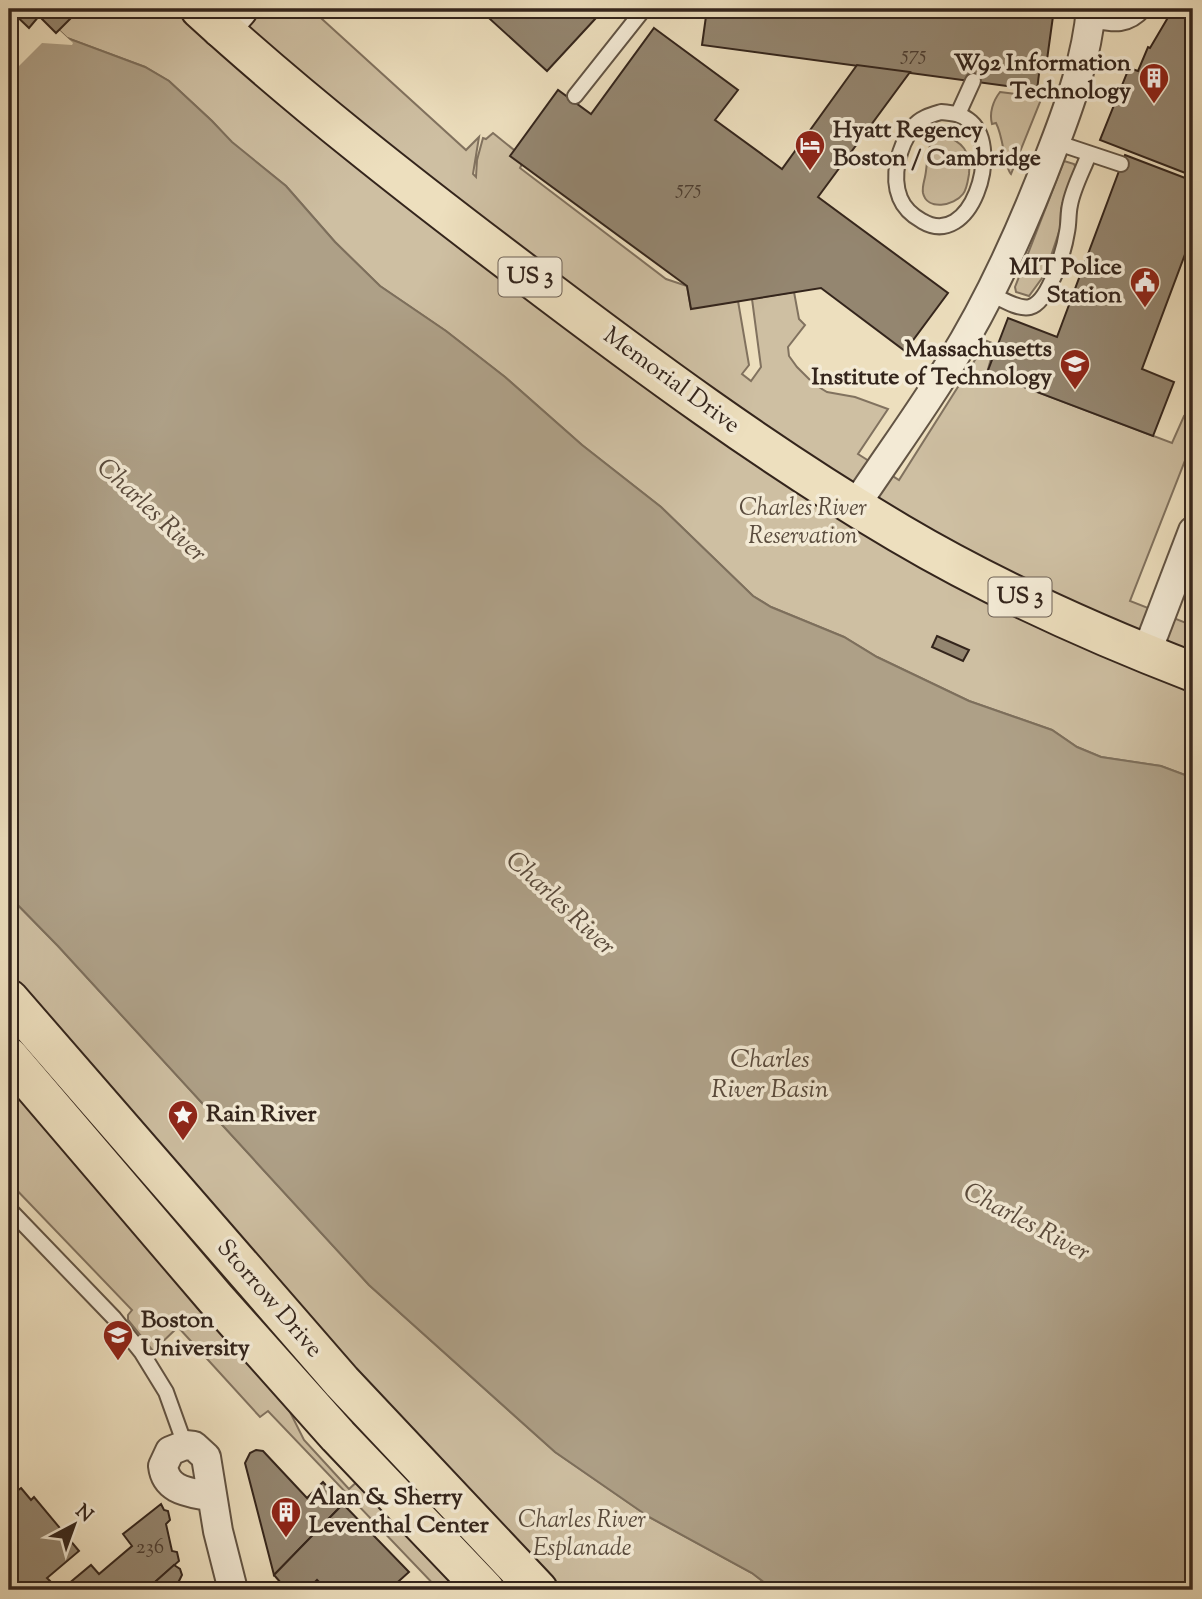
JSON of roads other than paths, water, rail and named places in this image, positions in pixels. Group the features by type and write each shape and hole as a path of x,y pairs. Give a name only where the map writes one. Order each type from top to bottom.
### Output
{"highway":[{"name":"Memorial Drive","path":"220,15 365,150 559,299 759,444 929,550 1013,594 1146,654 1193,672"},
{"name":"Storrow Drive","path":"9,999 350,1392 538,1590"},
{"name":"Storrow Drive","path":"9,1057 215,1298 338,1436 485,1590"}],"street":[{"path":"855,506 950,365 989,293 1021,226 1055,142 1072,94 1091,14"},
{"path":"1146,654 1193,531"},
{"path":"212,1497 178,1489 167,1481 163,1466 170,1451 185,1445 194,1446 206,1457 224,1558 233,1590"}],"lane":[{"path":"575,96 644,9"},
{"path":"1091,14 1115,25 1127,23 1144,9"},
{"path":"958,114 973,81"},
{"path":"941,112 958,114 973,124 980,140 983,161 978,192 967,213 954,222 940,226 928,225 916,218 903,204 897,190 896,171 901,153 914,127 926,117 941,112"},
{"path":"1055,142 1121,164"},
{"path":"989,293 1023,308 1033,307 1040,301 1047,290 1067,236 1070,205 1089,154"},
{"path":"9,1209 114,1318 142,1353 166,1392 185,1445"}],"water":[{"name":"Charles River Basin","path":"9,9 36,9 67,38 145,67 169,81 232,142 286,186 335,242 380,286 446,331 505,377 582,445 661,507 753,596 771,607 844,637 877,657 969,701 1052,730 1077,747 1101,757 1161,766 1193,778 1193,1590 774,1590 752,1573 649,1517 555,1452 369,1285 9,896"}],"place":[{"name":"W92 Information Technology","path":"1154,105"},
{"name":"Hyatt Regency Boston / Cambridge","path":"810,172"},
{"name":"MIT Police Station","path":"1145,309"},
{"name":"Massachusetts Institute of Technology","path":"1075,391"},
{"name":"Rain River","path":"183,1142"},
{"name":"Boston University","path":"118,1362"},
{"name":"Alan & Sherry Leventhal Center","path":"286,1539"}],"park label":[{"name":"Charles River Reservation","path":"803,523"},
{"name":"Charles River Esplanade","path":"582,1535"}],"water label":[{"name":"Charles River","path":"151,511"},
{"name":"Charles River","path":"560,904"},
{"name":"Charles River","path":"1026,1223"}]}
